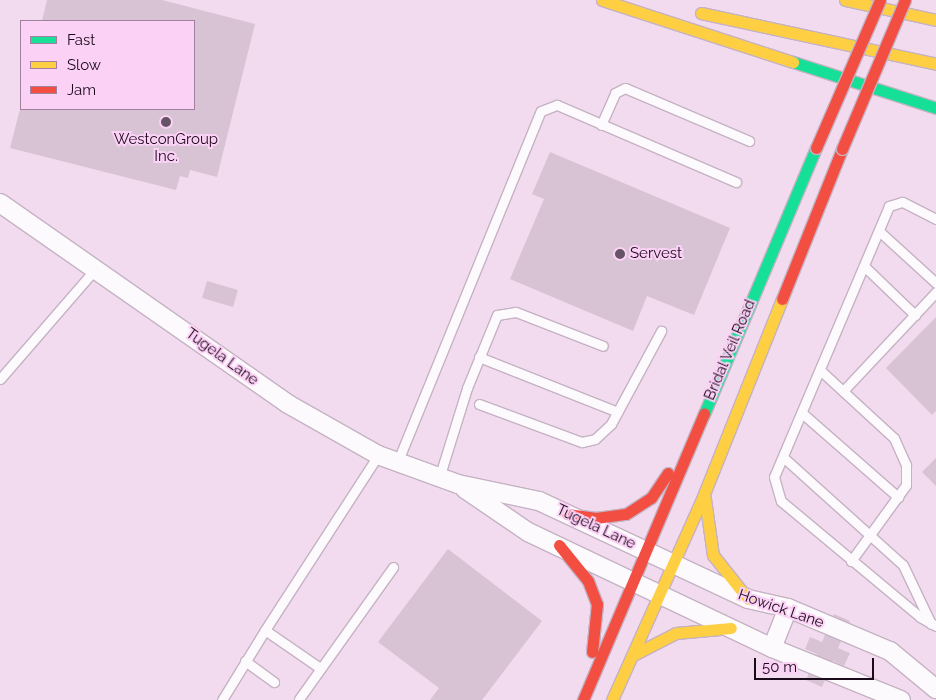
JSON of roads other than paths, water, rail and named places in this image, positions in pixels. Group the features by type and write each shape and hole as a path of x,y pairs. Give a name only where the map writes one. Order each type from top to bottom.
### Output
{"main road":[{"path":"602,0 936,108"},
{"path":"641,0 660,4"},
{"path":"845,0 936,20"},
{"name":"Bridal Veil Road","path":"581,700 880,0"},
{"name":"Bridal Veil Road","path":"612,700 704,494 842,149 905,0"},
{"path":"690,10 936,64"},
{"path":"567,514 610,518 626,514 651,498 736,336"},
{"path":"704,494 713,555 748,599"},
{"path":"559,544 588,580 597,604 597,633 581,700"},
{"path":"633,655 676,634 731,628"}],"street":[{"name":"Tugela Lane","path":"0,204 96,268 288,404 378,455 458,484 539,501 646,550 672,565"},
{"name":"Tugela Lane","path":"458,484 528,532 559,544 660,595"},
{"name":"Howick Lane","path":"672,565 748,599 788,608 890,651 936,689"},
{"path":"660,595 772,648 901,700"},
{"path":"772,648 788,608"}],"lane":[{"path":"601,125 615,92 621,88 749,141"},
{"path":"397,462 541,111 557,106 736,182"},
{"path":"933,625 851,561 781,501 774,477 879,231 895,202 936,219"},
{"path":"879,231 936,283"},
{"path":"864,266 915,315"},
{"path":"0,378 96,268"},
{"path":"843,391 936,292"},
{"path":"439,478 480,357 497,315 508,310 603,346"},
{"path":"479,404 582,442 604,433 618,412 662,331"},
{"path":"480,357 618,412"},
{"path":"820,370 894,438 906,465 906,485 851,561"},
{"path":"802,412 898,497"},
{"path":"222,700 264,630 378,455"},
{"path":"783,456 872,533 907,570 933,625"},
{"path":"299,699 393,567"},
{"path":"264,630 320,668"},
{"path":"245,661 274,682"}],"place":[{"name":"WestconGroup Inc.","path":"166,122"},
{"name":"Servest","path":"620,254"}]}
